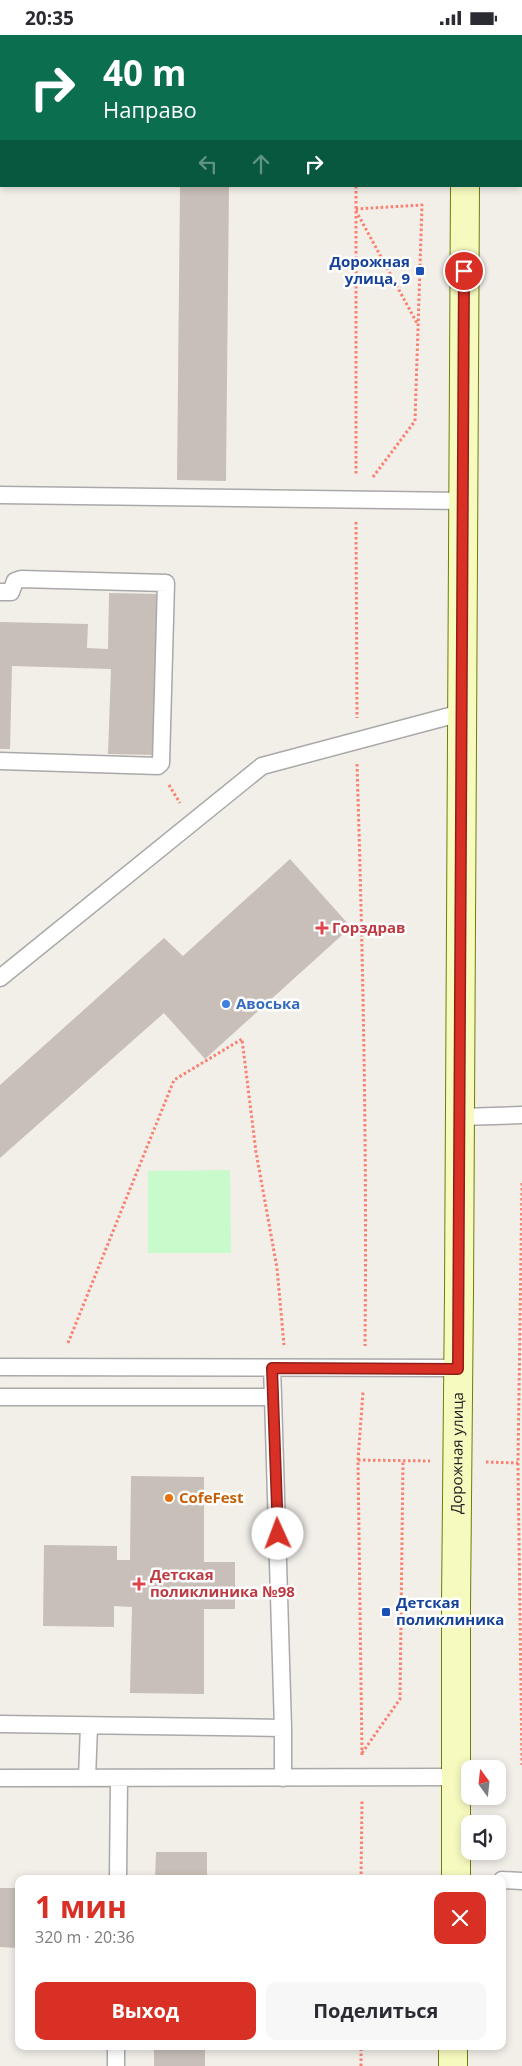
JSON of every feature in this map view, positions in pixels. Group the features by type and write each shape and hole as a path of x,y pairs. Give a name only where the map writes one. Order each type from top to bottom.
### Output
{"main road":[{"name":"Дорожная улица","path":"457,1875 456,1500 465,187"},
{"path":"453,2066 454,2050"}],"lane":[{"path":"0,495 462,501"},
{"path":"0,592 11,592 15,581 21,579 166,583 161,763 158,765 0,761"},
{"path":"0,978 262,766 461,713"},
{"path":"460,1117 522,1115"},
{"path":"0,1367 458,1369"},
{"path":"279,1368 274,1397 283,1778"},
{"path":"0,1397 274,1397"},
{"path":"0,1724 283,1728"},
{"path":"87,1778 89,1726"},
{"path":"0,1778 456,1777"},
{"path":"118,1875 119,1778"},
{"path":"506,1880 522,1881"},
{"path":"116,2050 116,2066"}],"path":[{"path":"356,187 357,741 366,1169 365,1368 358,1460 362,1753 361,1875"},
{"path":"355,209 422,205 416,421 356,499"},
{"path":"355,209 418,325"},
{"path":"168,783 192,823"},
{"path":"58,1367 174,1080 242,1039 256,1153 277,1267 279,1368"},
{"path":"522,1183 518,1463 522,1765"},
{"path":"362,1753 400,1699 403,1461"},
{"path":"361,2050 361,2066"}],"green space":[{"path":"230,1170 231,1253 148,1253 148,1171"}],"building":[{"path":"180,187 229,187 226,481 177,480"},
{"path":"109,593 158,594 154,755 108,754 111,669 12,666 10,749 0,749 0,622 88,624 87,648 108,649"},
{"path":"290,859 351,927 205,1059 164,1013 0,1158 0,1085 164,938 183,956"},
{"name":"Детская поликлиника №98","path":"131,1476 204,1477 204,1562 235,1562 235,1609 204,1609 204,1694 130,1693 132,1607 114,1606 114,1627 43,1626 44,1545 117,1546 117,1560 130,1560"},
{"path":"156,1852 207,1852 207,1875 155,1875"},
{"path":"0,1888 15,1888 15,1948 0,1947"},
{"path":"154,2050 205,2050 205,2066 154,2066"}],"place":[{"name":"Дорожная улица, 9","path":"420,271"},
{"name":"Горздрав","path":"322,928"},
{"name":"Авоська","path":"226,1004"},
{"name":"CofeFest","path":"169,1498"},
{"name":"Детская поликлиника №98","path":"139,1584"},
{"name":"Детская поликлиника","path":"386,1612"}],"route":[{"path":"278,1534 272,1368 458,1369 464,271"}]}
